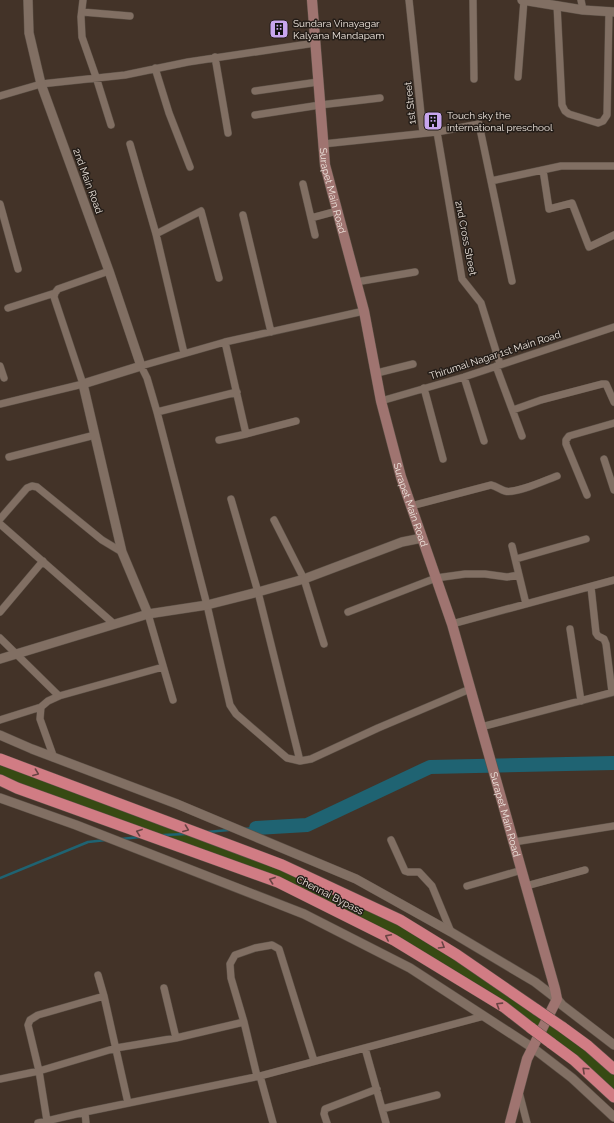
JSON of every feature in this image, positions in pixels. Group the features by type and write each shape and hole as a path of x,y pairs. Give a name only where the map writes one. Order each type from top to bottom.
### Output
{"highway":[{"name":"Chennai Bypass","path":"0,759 282,865 400,920 457,955 562,1027 588,1046 614,1069"},
{"name":"Chennai Bypass","path":"0,780 17,788 278,882 394,940 504,1007 574,1060 614,1097"}],"main road":[{"name":"Surapet Main Road","path":"312,0 325,165 364,311 377,373 381,401 401,477 452,624 555,989 556,1000"},
{"path":"510,1123 527,1059 556,1000"}],"street":[{"name":"2nd Main Road","path":"28,0 29,33 41,84 109,271 141,366"},
{"path":"83,0 82,37 96,77 110,125"},
{"name":"1st Street","path":"409,0 423,133 437,132 479,124 491,181"},
{"path":"473,0 474,79"},
{"path":"518,77 523,0 557,5 583,10 611,12 607,115 604,121 598,123 564,111 562,105 557,5"},
{"path":"581,0 583,10"},
{"path":"82,12 130,16"},
{"path":"0,96 41,84 125,75 155,68 315,42"},
{"path":"215,58 228,133"},
{"path":"155,68 169,113 190,168"},
{"path":"255,91 318,82"},
{"path":"255,115 380,98"},
{"name":"2nd Cross Street","path":"437,132 462,279 481,303 498,365 522,436"},
{"path":"323,144 423,133"},
{"path":"130,144 156,234 184,353"},
{"path":"512,281 491,181 561,166 614,166"},
{"path":"543,170 549,209 572,203 589,247 614,235"},
{"path":"303,184 315,235"},
{"path":"0,204 18,269"},
{"path":"156,234 201,211 219,278"},
{"path":"311,218 337,211"},
{"path":"243,215 271,332"},
{"path":"8,308 109,271"},
{"path":"356,282 415,272"},
{"path":"55,292 54,297 83,384 122,552 148,614 173,700"},
{"path":"0,404 83,384 225,342 364,311"},
{"name":"Thirumal Nagar 1st Main Road","path":"381,401 464,377 614,327"},
{"path":"225,342 246,434"},
{"path":"377,373 413,364"},
{"path":"0,366 4,378"},
{"path":"141,366 157,412 230,705 236,714 287,758 300,761 311,759 378,728 470,689"},
{"path":"464,377 484,441"},
{"path":"513,410 541,400 602,384 606,384 614,402"},
{"path":"424,388 443,459"},
{"path":"157,412 237,392"},
{"path":"219,440 296,421"},
{"path":"587,495 566,444 566,440 569,436 614,423"},
{"path":"9,457 95,435"},
{"path":"604,459 614,490"},
{"path":"411,506 491,485 504,491 512,492 557,476"},
{"path":"0,519 27,488 32,486 37,487 102,540 122,552"},
{"path":"231,500 258,592 300,761"},
{"path":"274,520 304,579 324,644"},
{"path":"0,524 114,624"},
{"path":"0,659 148,614 206,605 304,579 402,542 422,538"},
{"path":"516,559 586,539"},
{"path":"512,546 526,604"},
{"path":"0,612 43,561"},
{"path":"348,612 436,578 465,574 485,574 507,577 519,575"},
{"path":"452,624 614,580"},
{"path":"481,727 613,692 606,644 604,639 596,633 591,587"},
{"path":"570,629 581,701"},
{"path":"0,638 59,696"},
{"path":"0,720 40,707 59,696 163,667"},
{"path":"40,707 40,719 54,758"},
{"path":"0,735 54,758 176,804 356,879 451,932 535,982 614,1045"},
{"path":"0,798 304,914 410,968 484,1016 535,1045 614,1117"},
{"path":"514,842 614,826"},
{"path":"391,840 405,871 419,872 432,886 451,932"},
{"path":"467,886 522,870"},
{"path":"526,886 585,870"},
{"path":"273,1123 258,1076 232,978 230,964 235,955 255,948 272,945 279,949 314,1062"},
{"path":"98,975 128,1104"},
{"path":"164,988 176,1038"},
{"path":"47,1121 39,1071 28,1025 30,1020 38,1015 104,996"},
{"path":"38,1123 258,1076 484,1016"},
{"path":"0,1078 39,1071 116,1048 176,1038 244,1022"},
{"path":"365,1048 386,1123"},
{"path":"327,1123 324,1114 325,1109 377,1089"},
{"path":"518,1090 527,1123"},
{"path":"382,1109 437,1095"},
{"path":"85,1112 86,1123"}],"green space":[{"path":"0,765 283,868 391,921 466,964 559,1029 614,1074 614,1089 602,1078 488,990 343,910 17,783 0,775"}],"waterway":[{"path":"256,828 307,825 430,767 614,763"},
{"path":"244,829 256,828"},
{"path":"207,832 229,830"},
{"path":"163,835 186,834"},
{"path":"121,839 140,837"},
{"path":"0,878 88,842 106,840"}],"place":[{"name":"Sundara Vinayagar Kalyana Mandapam","path":"279,29"},
{"name":"Touch sky the international preschool","path":"433,121"}]}
